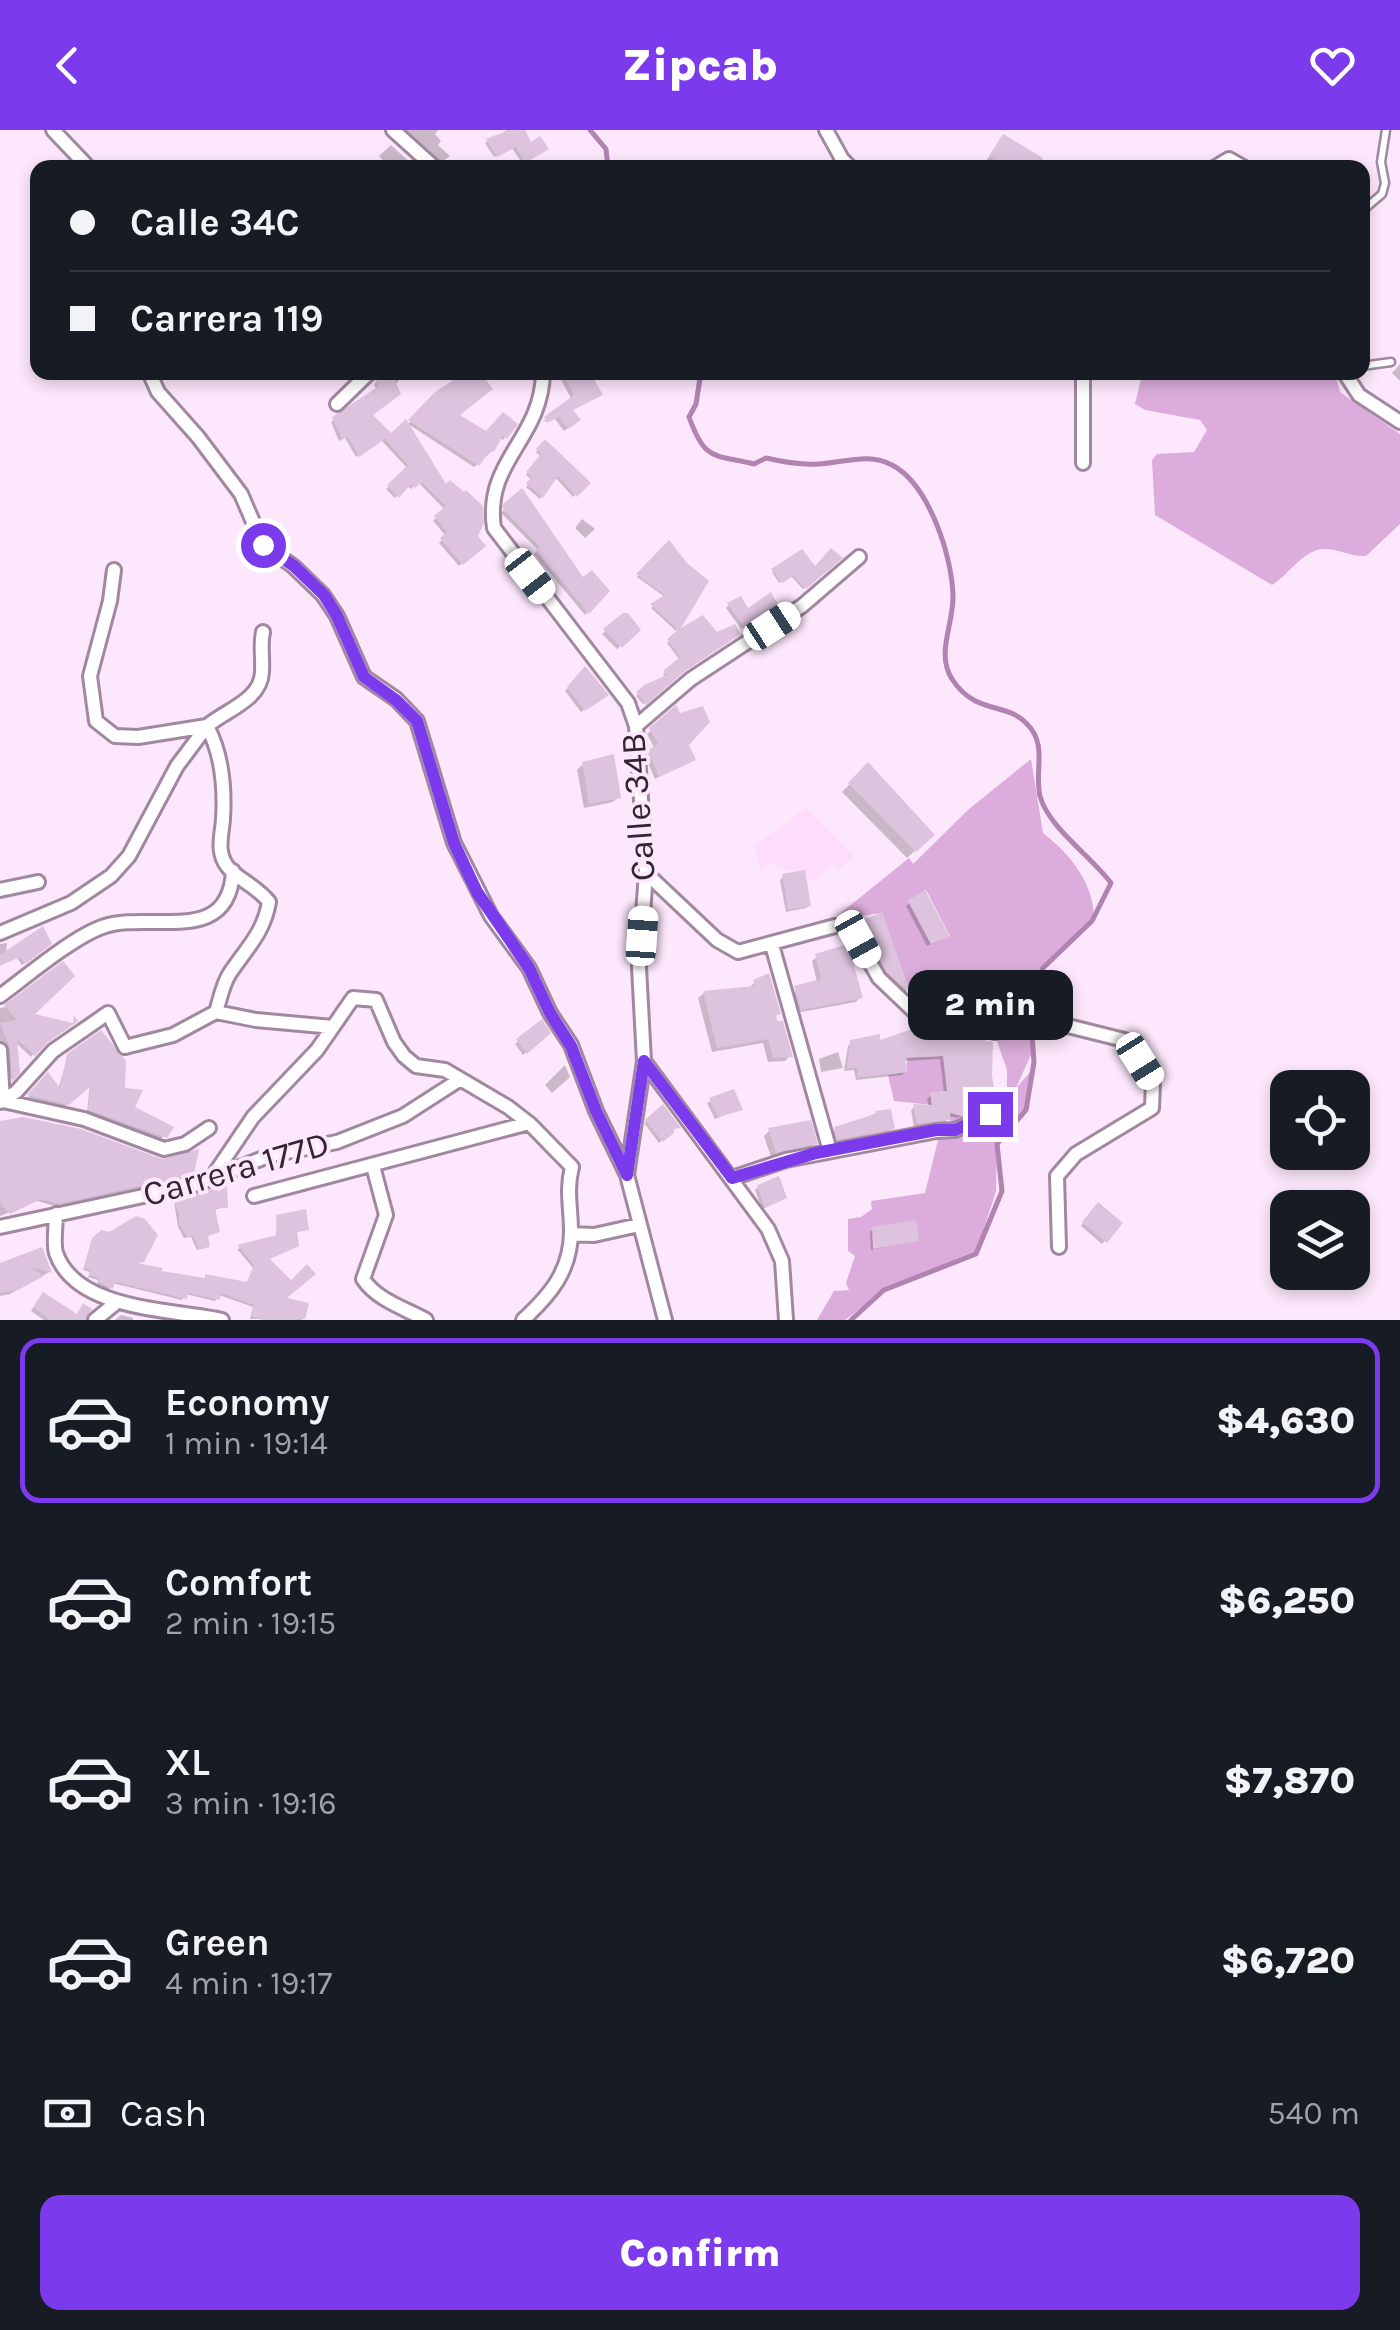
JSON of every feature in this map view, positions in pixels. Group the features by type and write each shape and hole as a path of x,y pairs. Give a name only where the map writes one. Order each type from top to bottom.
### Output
{"street":[{"path":"53,130 81,160"},
{"path":"393,130 427,160"},
{"path":"826,130 844,160"},
{"path":"152,380 240,494 263,545 294,566 324,595 364,677 417,721 462,859 491,916 529,968 571,1046 627,1175 665,1320"},
{"path":"337,404 362,380"},
{"name":"Calle 34B","path":"543,380 534,418 494,484 490,505 494,528 618,687 636,726 646,873 639,968 644,1061 627,1175"},
{"path":"1083,380 1083,463"},
{"path":"1349,380 1358,395 1400,422"},
{"path":"636,726 691,679 802,606 858,557"},
{"path":"114,570 110,602 90,676 96,721 115,736 207,726"},
{"path":"0,933 70,903 111,876 129,856 170,776 207,726 252,696 262,674 262,632"},
{"path":"207,726 216,742 222,774 219,846 226,866 258,887 269,902 266,920 251,947 228,975 216,1012"},
{"path":"0,996 98,928 120,922 206,919 222,906 232,886 233,871"},
{"path":"646,873 717,940 738,952 835,926 849,926 880,978 920,1017 972,1025 989,1032 1068,1026 1128,1040 1153,1081 1152,1108 1076,1154 1057,1176 1060,1247"},
{"path":"0,890 38,882"},
{"path":"772,945 830,1151"},
{"path":"213,1176 252,1118 317,1050 353,998 376,1000 394,1042 416,1066 445,1070 508,1106 572,1167 567,1187 571,1234 560,1282 522,1320"},
{"path":"2,1101 16,1092 53,1051 108,1013 124,1046 173,1035 216,1012 333,1027"},
{"path":"0,1050 2,1101"},
{"path":"644,1061 768,1229 782,1261 786,1320"},
{"name":"Carrera 177D","path":"0,1227 194,1185 271,1155 337,1142 403,1116 459,1080"},
{"path":"2,1101 84,1119 164,1149 185,1144 209,1128"},
{"path":"732,1178 786,1160 936,1130 955,1130 990,1114"},
{"path":"254,1196 529,1124"},
{"path":"373,1166 386,1216 362,1279 396,1307 426,1320"},
{"path":"56,1214 55,1250 64,1267 90,1292 117,1302 222,1320"},
{"path":"571,1234 594,1235 639,1225"},
{"path":"95,1320 117,1302"}],"lane":[{"path":"1370,204 1382,194 1385,183 1381,162 1386,130"},
{"path":"1370,365 1391,362"}],"shaded area":[{"path":"1141,380 1337,380 1340,392 1400,434 1400,524 1366,556 1317,550 1303,557 1272,585 1155,515 1152,460 1157,454 1194,452 1207,430 1200,420 1145,410 1135,404"},
{"path":"1031,759 1043,833 1078,870 1093,904 1094,916 1041,972 1016,1011 913,1002 882,913 832,920 909,858 913,864 969,809","holes":["926,890 950,936 931,944 908,901"]},
{"path":"806,808 854,856 839,869 832,865 820,878 812,880 771,863 761,871 754,846"},
{"path":"1031,1026 1033,1050 1016,1088 1033,1069 1026,1110 997,1144 996,1191 976,1254 884,1290 845,1320 817,1320 834,1291 849,1290 846,1283 855,1256 848,1251 848,1219 861,1217 872,1209 871,1201 925,1193 939,1136 951,1125 947,1091 930,1093 932,1105 894,1101 888,1075 907,1072 907,1056 943,1056 945,1071 959,1066 963,1116 981,1116 1007,1101 1007,1070 994,1033"}],"building":[{"path":"509,130 525,130 531,142 540,136 549,149 530,160 523,160 516,147 497,157 486,139"},
{"path":"1003,134 1043,158 995,160 989,156"},
{"path":"376,380 395,380 401,394 373,415 391,433 406,419 446,484 450,480 483,506 484,523 478,536 486,546 463,565 440,538 447,532 434,516 446,506 422,482 415,488 411,484 399,498 387,485 408,465 385,439 359,457 348,437 342,439 332,417 379,386"},
{"path":"454,380 486,380 493,389 460,415 486,431 503,412 518,424 507,439 503,435 494,452 491,450 479,466 408,420 435,392"},
{"path":"566,380 595,380 603,395 573,410 581,420 568,429 559,417 547,423 544,417 574,395"},
{"path":"545,439 591,483 577,497 558,476 543,498 526,483 532,477 526,472 541,454 536,449"},
{"path":"522,488 583,577 592,570 610,591 589,614 535,549 540,547 503,509 503,504"},
{"path":"669,540 687,563 709,581 681,628 703,615 717,632 735,624 741,634 685,671 646,705 636,692 667,675 663,671 680,657 667,639 678,630 650,604 665,595 636,574"},
{"path":"831,548 843,558 806,589 793,576 782,583 771,569 802,549 815,566"},
{"path":"771,592 780,608 745,628 727,603 741,596 748,608"},
{"path":"628,613 641,630 622,648 603,629"},
{"path":"585,666 609,695 585,711 567,687"},
{"path":"676,705 680,713 703,706 710,722 689,745 696,760 659,777 648,750 658,744 649,728"},
{"path":"614,754 621,798 589,804 582,762"},
{"path":"868,762 935,835 916,852 848,783"},
{"path":"805,870 811,906 788,910 782,874"},
{"path":"925,890 950,937 931,944 908,901"},
{"path":"882,912 910,993 887,972 858,922"},
{"path":"43,926 52,944 25,964 20,957 0,966 0,955"},
{"path":"848,944 863,998 801,1010 794,986 821,979 815,954"},
{"path":"63,961 75,976 35,1014 73,1023 74,1015 78,1021 35,1056 17,1039 20,1073 12,1082 10,1048 0,1023 17,1020 4,1005"},
{"path":"769,973 781,1014 776,1015 777,1021 783,1021 793,1057 773,1058 768,1039 717,1048 703,991 755,986 753,980"},
{"path":"542,1019 551,1033 527,1054 516,1039"},
{"path":"918,1027 993,1042 992,1076 998,1107 987,1105 962,1116 950,1113 951,1120 917,1124 913,1104 932,1105 930,1093 947,1091 943,1056 905,1058 908,1072 858,1077 857,1068 847,1068 850,1040 880,1034 880,1040"},
{"path":"101,1030 126,1061 125,1088 143,1090 135,1107 174,1127 167,1138 88,1110 91,1086 69,1105 27,1095 48,1072 60,1088 67,1054"},
{"path":"734,1089 743,1110 718,1117 709,1098"},
{"path":"663,1104 681,1128 674,1129 663,1142 645,1120"},
{"path":"891,1109 895,1129 837,1140 834,1127"},
{"path":"23,1117 81,1129 162,1159 199,1149 194,1174 59,1204 41,1199 10,1214 0,1203 0,1121"},
{"path":"811,1120 818,1144 776,1153 768,1128"},
{"path":"779,1176 787,1198 765,1208 757,1185"},
{"path":"227,1183 228,1208 215,1208 220,1232 208,1236 210,1247 199,1249 193,1236 187,1237 179,1225 173,1200"},
{"path":"1098,1202 1123,1223 1107,1243 1082,1222"},
{"path":"306,1209 309,1230 297,1232 299,1246 270,1259 291,1280 307,1264 316,1274 287,1298 309,1303 305,1319 263,1320 250,1316 254,1305 221,1293 220,1300 188,1293 187,1299 115,1282 113,1289 98,1282 99,1278 89,1275 91,1270 84,1268 92,1238 101,1230 109,1232 136,1216 145,1219 158,1235 144,1262 136,1263 163,1268 161,1271 247,1282 254,1265 237,1245 277,1235 276,1215"},
{"path":"916,1220 919,1241 873,1249 872,1227"},
{"path":"42,1247 52,1273 30,1267 44,1276 18,1290 0,1293 0,1263"},
{"path":"43,1292 77,1314 83,1303 92,1309 85,1320 50,1320 33,1307"}],"waterway":[{"path":"590,130 606,149 607,160"},
{"path":"700,380 696,404 689,417 700,442 712,453 754,464 766,458 811,464 874,459 892,465 917,488 928,505 949,563 953,598 946,639 947,669 961,691 971,698 1010,712 1027,724 1039,749 1040,796 1045,808 1111,883 1092,921 1043,968 1029,995 1034,1062 1026,1110 997,1144 1002,1191 976,1254 884,1290 851,1320"}],"route":[{"path":"263,545 294,566 324,595 364,677 417,721 454,843 477,892 529,968 571,1046 627,1175 644,1061 732,1178 816,1153 936,1130 955,1130 990,1114"}]}
